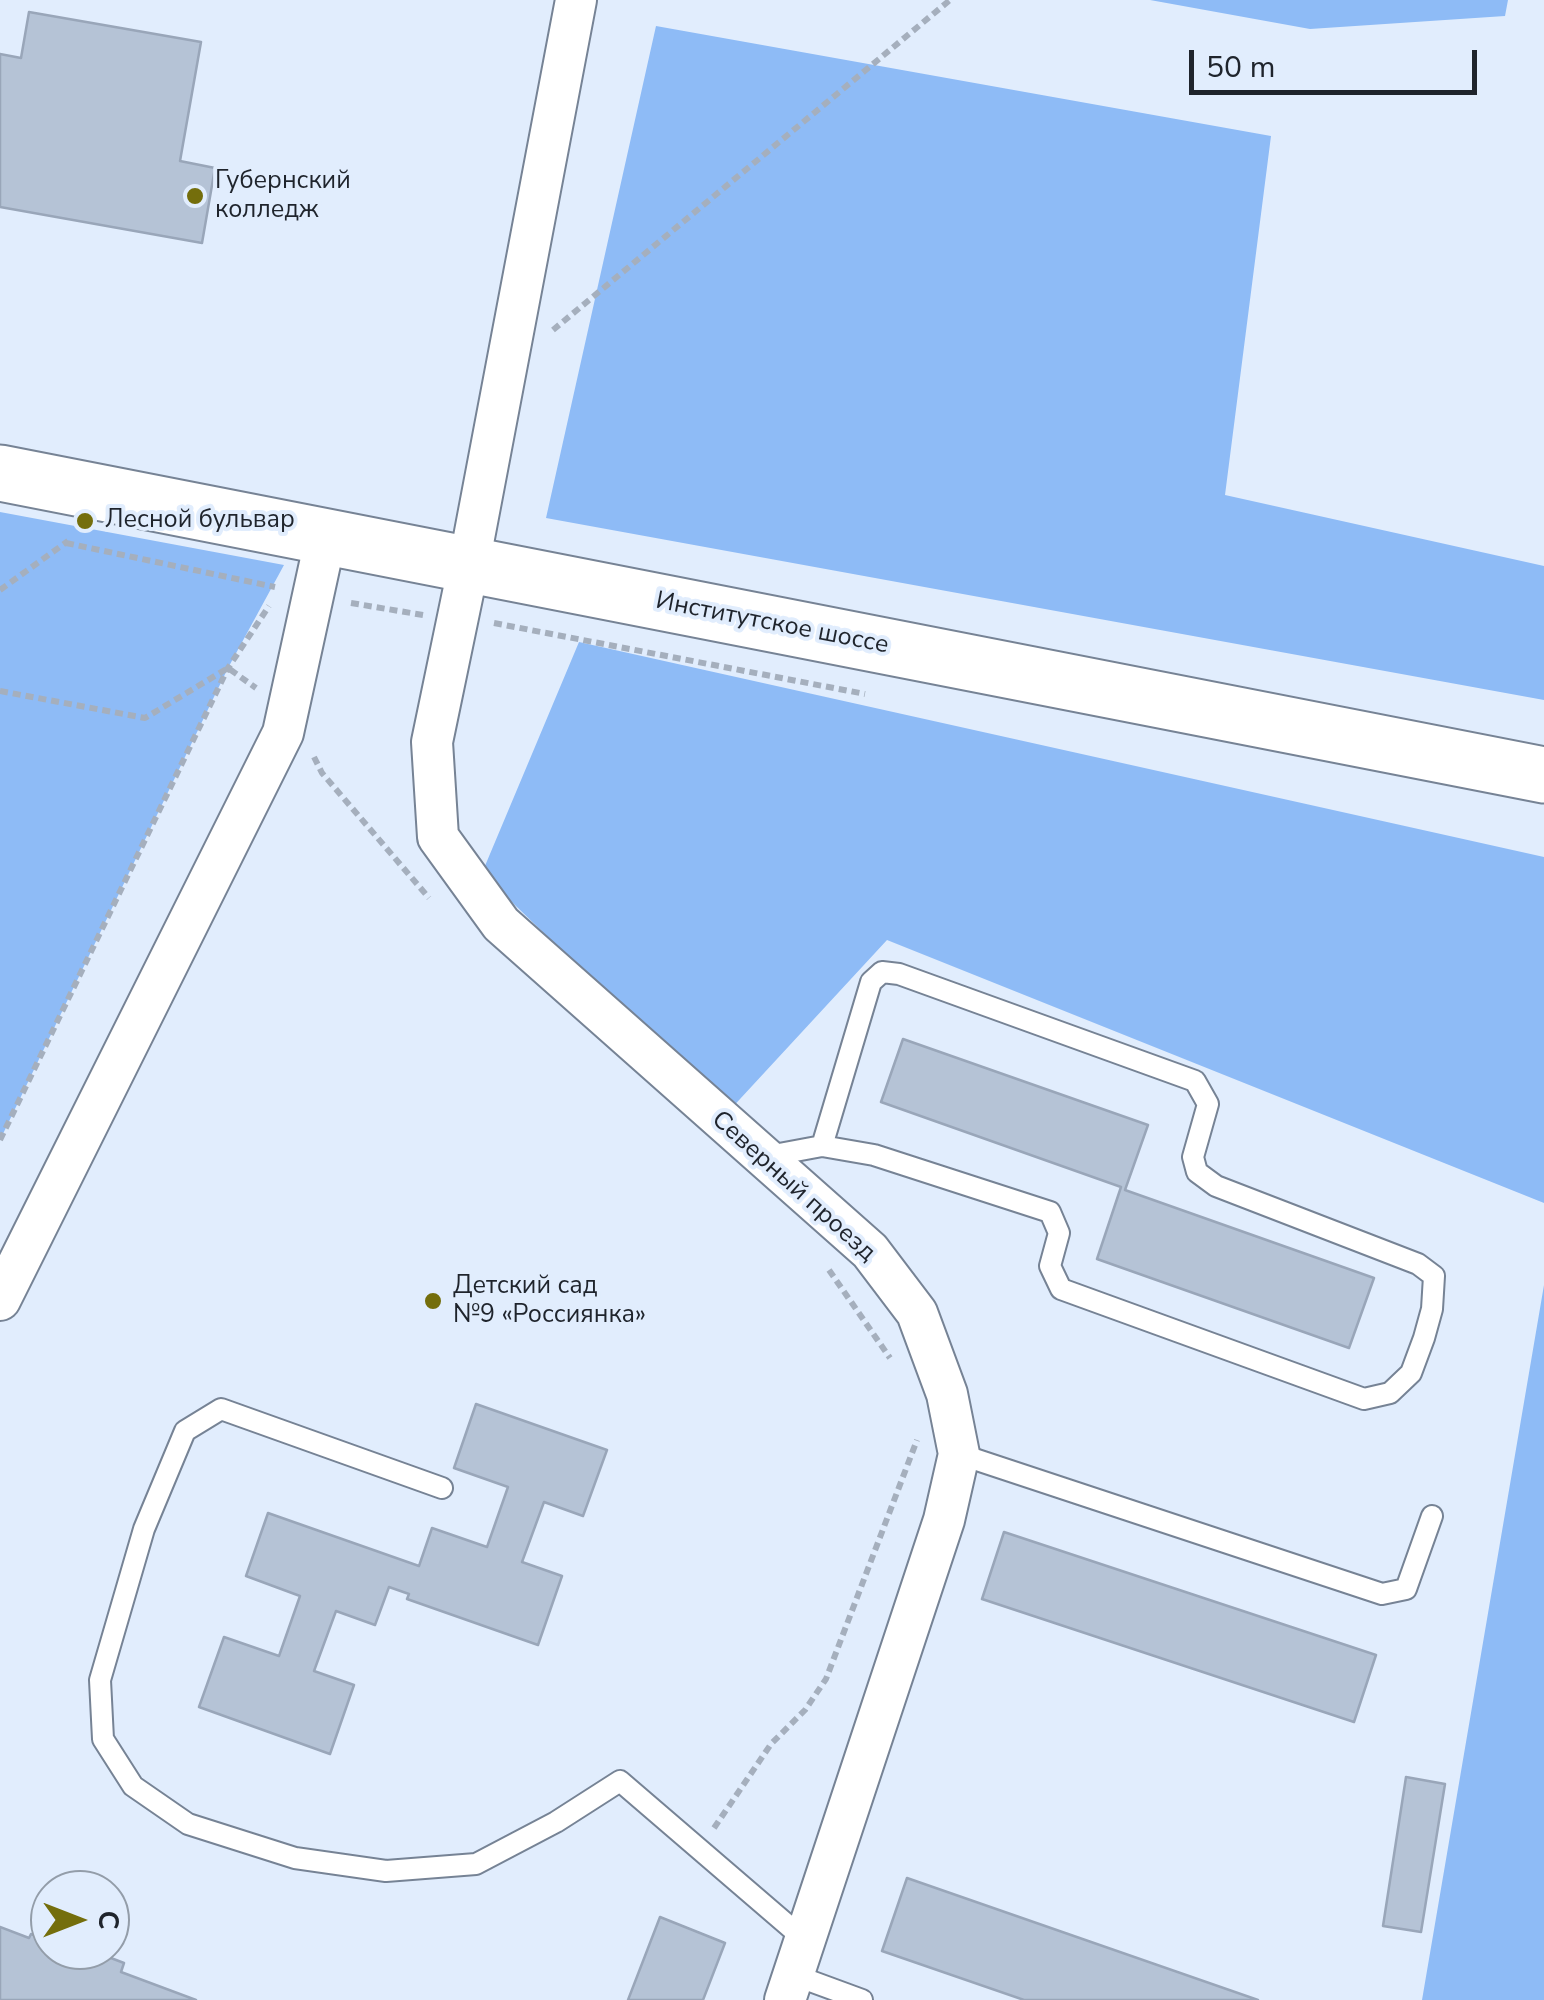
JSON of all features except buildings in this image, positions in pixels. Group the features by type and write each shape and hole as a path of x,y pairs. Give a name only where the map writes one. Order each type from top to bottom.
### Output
{"street":[{"name":"Северный проезд","path":"576,0 432,742 438,837 501,924 870,1252 917,1314 947,1394 959,1454 944,1520 795,1972"},
{"name":"Институтское шоссе","path":"0,474 326,536 464,590 1544,776"},
{"path":"0,1300 283,733 326,536"}],"lane":[{"path":"761,1158 822,1146 874,1155 1050,1212 1060,1233 1050,1266 1061,1290 1364,1399 1390,1393 1411,1373 1424,1338 1432,1309 1434,1276 1418,1264 1216,1186 1197,1172 1193,1157 1204,1130 1208,1104 1195,1081 899,974 882,972 870,982 822,1146"},
{"path":"442,1488 221,1409 184,1431 144,1528 100,1680 103,1739 133,1786 188,1824 295,1858 386,1871 476,1864 556,1822 620,1780 700,1850 795,1972 862,2000"},
{"path":"959,1454 1382,1594 1406,1589 1432,1516"}],"path":[{"path":"506,369 950,0"},
{"path":"0,590 66,543 107,494"},
{"path":"0,1140 228,668 281,588 66,543"},
{"path":"336,600 410,615 464,590 866,694"},
{"path":"228,668 288,710 322,773 441,911"},
{"path":"0,691 145,718 228,668"},
{"path":"823,1262 899,1370"},
{"path":"700,1850 771,1744 805,1710 826,1680 918,1437"}],"shaded area":[{"path":"1150,0 1508,0 1505,16 1310,29"},
{"path":"656,26 1271,136 1225,495 1544,566 1544,700 546,518"},
{"path":"0,512 284,565 228,668 0,1140"},
{"path":"579,642 1544,857 1544,1203 887,940 728,1112 482,873"},
{"path":"1544,1285 1544,2000 1422,2000"}],"place":[{"name":"Губернский колледж","path":"195,196"},
{"name":"Лесной бульвар","path":"85,521"},
{"name":"Детcкий сад №9 «Россиянка»","path":"433,1301"}]}
